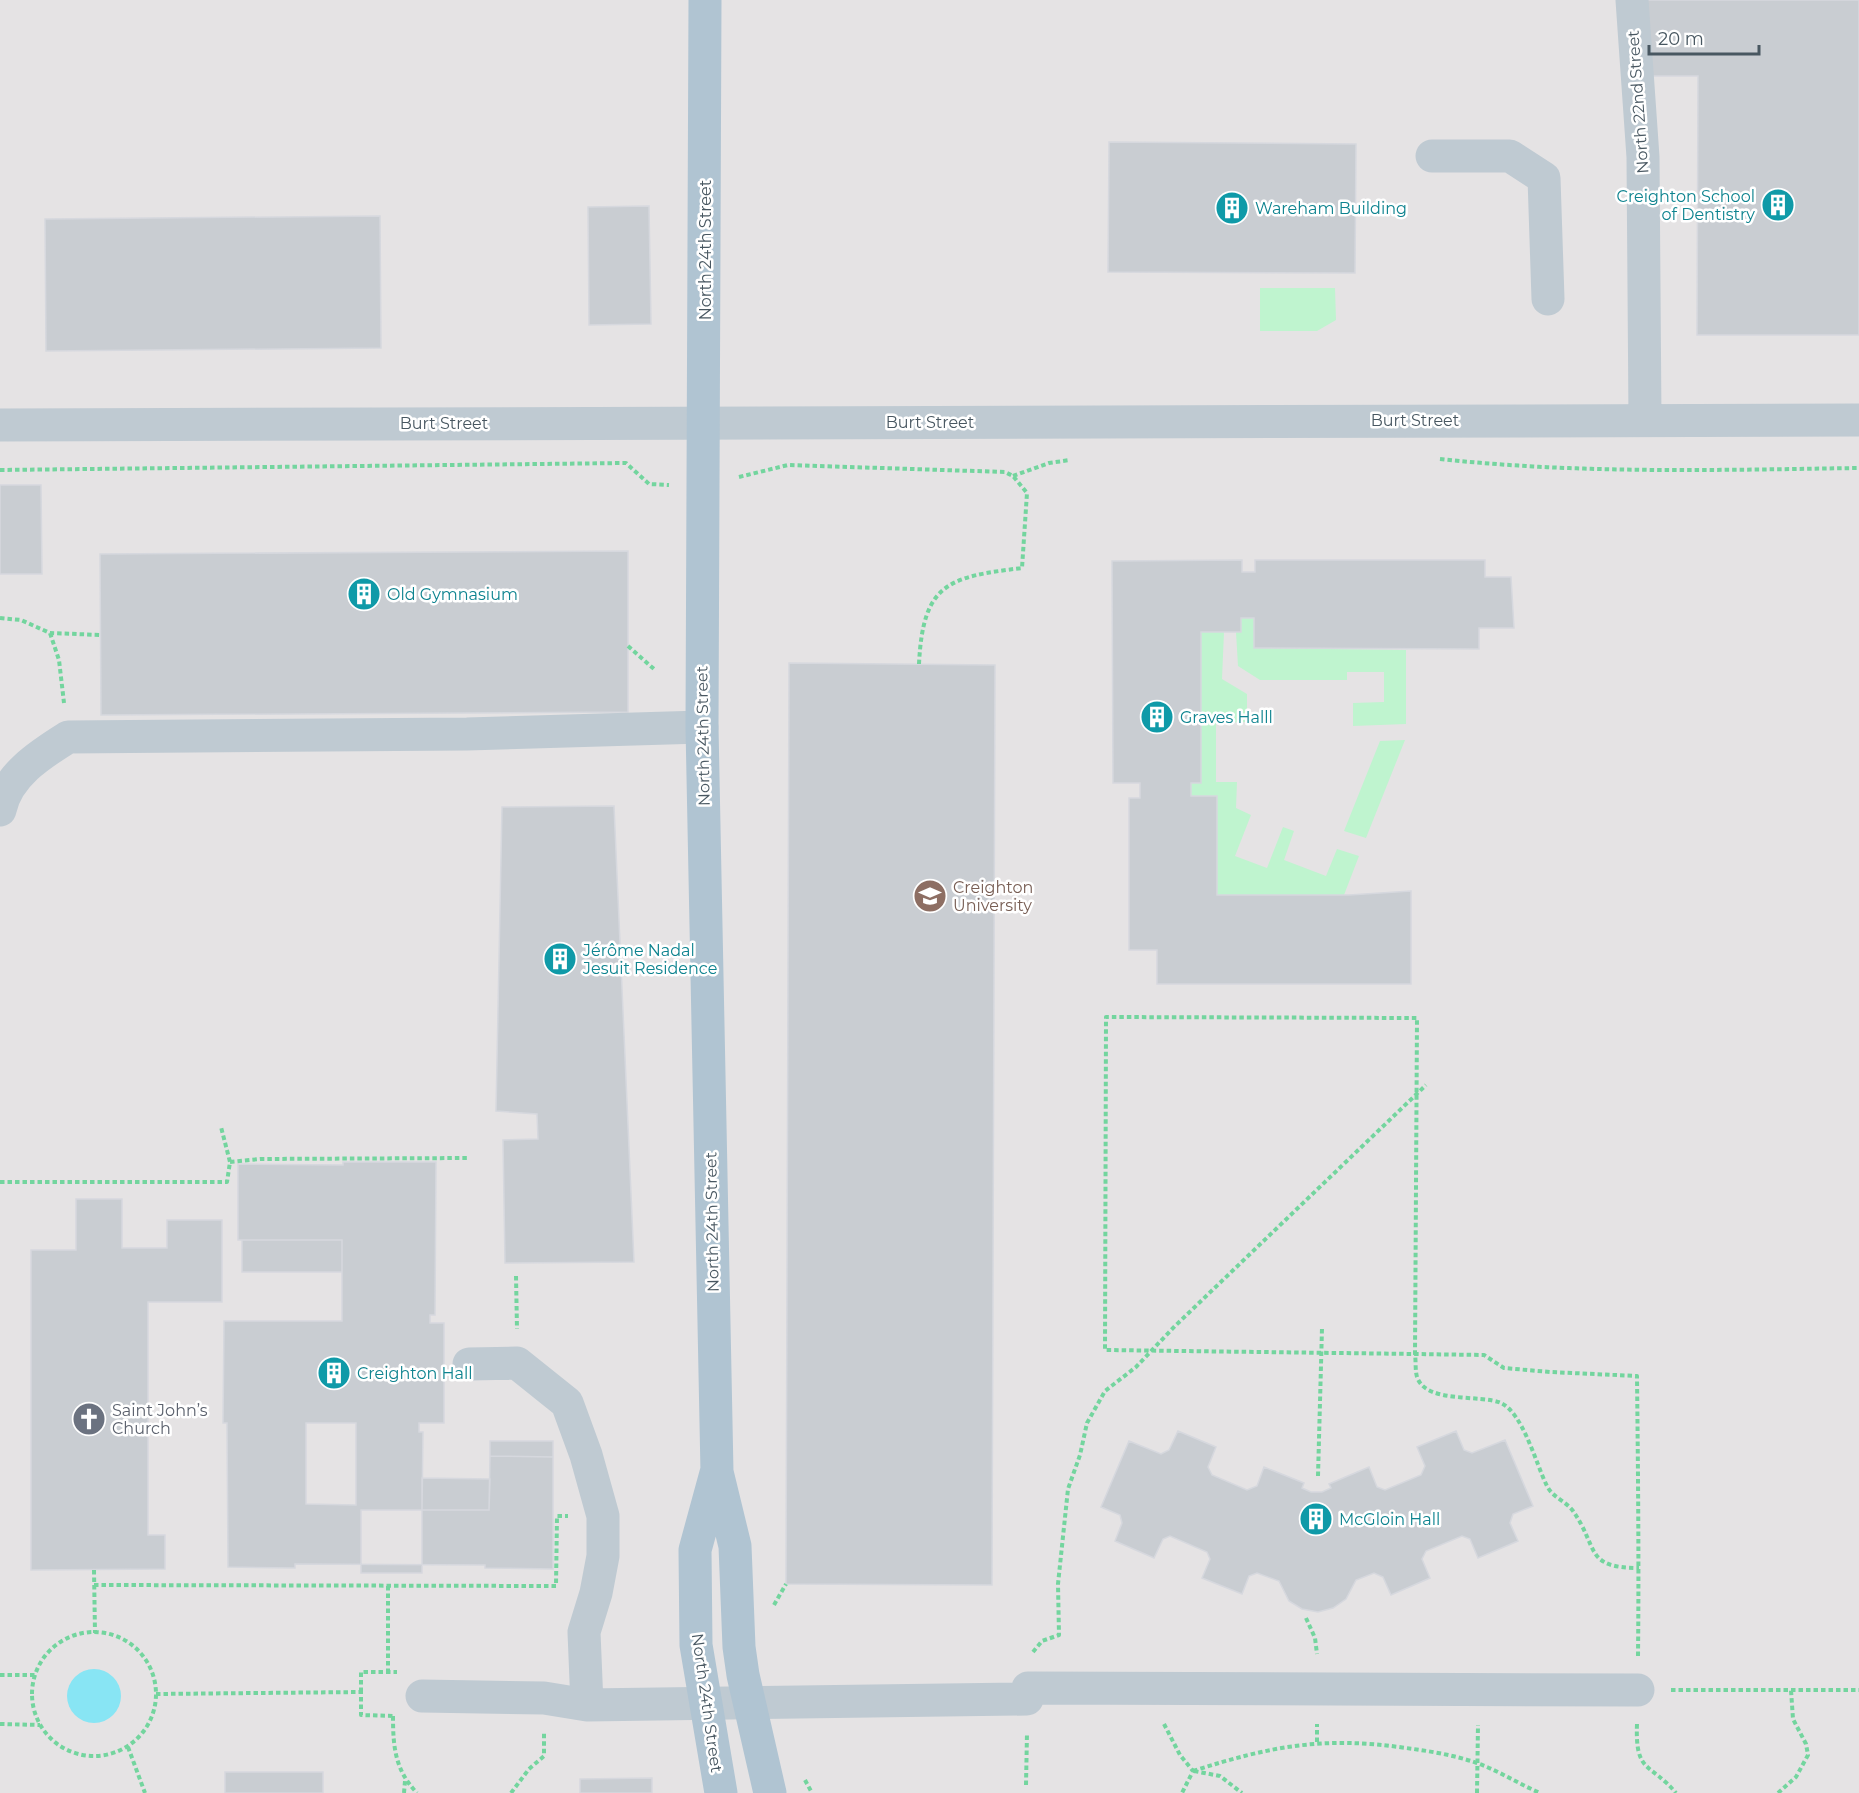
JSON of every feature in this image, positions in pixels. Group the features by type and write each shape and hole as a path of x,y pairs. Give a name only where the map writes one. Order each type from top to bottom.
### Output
{"main road":[{"name":"North 24th Street","path":"705,0 702,727 717,1472 735,1546 739,1647 770,1793"},
{"name":"North 24th Street","path":"717,1472 695,1550 696,1646 721,1793"}],"street":[{"name":"North 22nd Street","path":"1632,0 1643,157 1645,419"},
{"path":"1432,156 1510,156 1544,178 1548,299"},
{"name":"Burt Street","path":"0,425 1859,420"},
{"path":"0,810 2,802 24,769 68,736 467,734 702,727"},
{"path":"470,1364 518,1363 567,1403 586,1455 603,1516 603,1556 597,1593 584,1632 587,1705"},
{"path":"422,1696 544,1698 587,1705 750,1704 1152,1688 1638,1690"}],"path":[{"path":"1013,476 1049,463 1081,458"},
{"path":"1434,458 1524,468 1859,468"},
{"path":"0,470 167,466 626,464 650,484 703,486 788,465 943,468 1005,472 1013,476 1027,493 1022,568 963,579 940,592 926,611 920,633 919,664"},
{"path":"0,618 21,620 50,633 101,635"},
{"path":"50,633 59,660 68,736"},
{"path":"628,646 654,669"},
{"path":"1639,1568 1616,1568 1599,1561 1571,1509 1548,1489 1516,1415 1503,1404 1488,1399 1444,1395 1425,1388 1418,1378 1415,1354 1418,1018 1106,1017 1105,1350 1322,1352 1415,1354 1484,1355 1504,1368 1637,1376 1639,1568 1638,1690 1859,1690"},
{"path":"1026,1785 1028,1659 1042,1641 1059,1635 1058,1584 1068,1489 1080,1455 1087,1423 1105,1391 1136,1367 1426,1085"},
{"path":"0,1182 227,1182 230,1162 221,1126"},
{"path":"230,1162 260,1159 468,1158"},
{"path":"516,1276 518,1363"},
{"path":"1318,1476 1322,1328"},
{"path":"94,1585 556,1586 557,1516 603,1516"},
{"path":"94,1570 95,1633"},
{"path":"388,1586 388,1671"},
{"path":"95,1633 107,1634 126,1641 142,1655 152,1673 156,1694 153,1714 142,1733 128,1747 110,1754 89,1756 80,1754 53,1741 40,1725 33,1707 32,1687 35,1675 49,1652 66,1639 95,1633"},
{"path":"361,1672 422,1672 422,1715 361,1715 361,1692 361,1672"},
{"path":"0,1676 35,1675"},
{"path":"1152,1688 1161,1718 1180,1755 1193,1771 1220,1776 1242,1793"},
{"path":"1778,1793 1796,1778 1808,1755 1806,1744 1792,1719 1791,1690"},
{"path":"156,1694 361,1692"},
{"path":"511,1793 529,1769 544,1756 544,1698"},
{"path":"393,1716 393,1744 397,1764 405,1780 417,1793"},
{"path":"0,1724 40,1725"},
{"path":"1637,1726 1639,1756 1644,1766 1676,1793"},
{"path":"1182,1793 1193,1771 1269,1749 1317,1742 1372,1743 1432,1751 1478,1764 1540,1793"},
{"path":"128,1747 144,1793"},
{"path":"1477,1793 1478,1764"},
{"path":"405,1780 405,1793"}],"shaded area":[{"name":"Creighton University","path":"0,0 1859,0 1859,1793 0,1793"}],"green space":[{"path":"1260,288 1335,288 1336,320 1317,331 1260,331"},
{"path":"1241,618 1254,618 1254,648 1406,650 1406,724 1353,726 1353,703 1384,702 1384,672 1347,672 1347,680 1260,680 1238,666 1236,632"},
{"path":"1201,632 1224,632 1222,679 1247,694 1247,722 1216,723 1216,782 1237,782 1236,808 1251,815 1235,856 1267,868 1283,827 1294,831 1284,860 1326,876 1337,849 1359,856 1344,895 1217,895 1217,796 1191,796 1191,783 1201,783"},
{"path":"1405,740 1366,838 1344,831 1380,741"}],"water":[{"path":"94,1669 104,1671 113,1677 119,1686 121,1696 119,1706 113,1715 104,1721 94,1723 84,1721 75,1715 69,1706 67,1696 69,1686 75,1677 84,1671"}],"building":[{"name":"Creighton School of Dentistry","path":"1647,0 1859,0 1859,335 1697,335 1698,76 1647,76"},
{"name":"Wareham Building","path":"1109,142 1356,144 1355,273 1108,272"},
{"path":"649,206 651,324 589,325 588,207"},
{"path":"380,216 381,348 46,351 45,219"},
{"path":"0,485 41,485 42,574 0,574"},
{"name":"Old Gymnasium","path":"628,551 628,712 101,715 100,554"},
{"name":"Graves Halll","path":"1242,560 1242,572 1255,572 1255,560 1485,560 1485,577 1511,577 1514,628 1479,628 1479,649 1254,648 1254,618 1241,618 1241,632 1201,632 1201,783 1191,783 1191,796 1217,796 1217,895 1349,895 1411,891 1411,984 1157,984 1157,950 1129,950 1129,798 1140,798 1140,783 1113,783 1112,561"},
{"path":"789,663 995,665 992,1585 786,1584"},
{"name":"Jérôme Nadal Jesuit Residence","path":"614,806 634,1262 505,1263 503,1140 538,1139 537,1114 496,1111 502,807"},
{"name":"Creighton Hall","path":"343,1162 436,1162 435,1315 430,1315 430,1323 444,1323 444,1423 419,1423 419,1432 423,1432 422,1510 489,1510 490,1456 553,1457 553,1569 485,1568 485,1565 295,1564 295,1568 228,1567 227,1423 223,1423 224,1321 342,1321 342,1240 238,1240 238,1164 343,1165","holes":["306,1423 356,1423 356,1505 306,1504"]},
{"name":"Saint John’s Church","path":"76,1199 122,1199 122,1248 167,1248 167,1220 222,1220 222,1302 148,1302 148,1535 165,1535 165,1569 31,1570 31,1250 76,1250"},
{"path":"242,1240 342,1240 342,1272 242,1272"},
{"name":"McGloin Hall","path":"1178,1431 1216,1447 1208,1467 1212,1475 1247,1490 1257,1486 1264,1467 1304,1483 1302,1488 1311,1492 1322,1492 1331,1488 1329,1484 1369,1467 1377,1487 1385,1490 1421,1475 1425,1466 1417,1447 1456,1431 1464,1450 1472,1453 1505,1440 1533,1506 1513,1514 1510,1523 1518,1541 1478,1558 1470,1539 1462,1536 1426,1551 1422,1559 1430,1578 1391,1595 1383,1577 1374,1573 1356,1580 1346,1599 1333,1608 1318,1612 1302,1609 1289,1601 1279,1581 1257,1573 1249,1576 1242,1594 1202,1578 1210,1559 1207,1552 1170,1536 1163,1539 1154,1558 1115,1541 1122,1523 1120,1515 1101,1507 1129,1441 1161,1454 1169,1450"},
{"path":"490,1441 553,1441 553,1457 490,1456"},
{"path":"422,1478 490,1479 489,1510 422,1510"},
{"path":"361,1510 422,1510 422,1573 361,1573"},
{"path":"225,1772 323,1772 323,1793 225,1793"},
{"path":"652,1778 652,1793 580,1793 580,1779"}],"place":[{"name":"Creighton School of Dentistry","path":"1778,205"},
{"name":"Wareham Building","path":"1232,208"},
{"name":"Old Gymnasium","path":"364,594"},
{"name":"Graves Halll","path":"1157,717"},
{"name":"Creighton University","path":"930,896"},
{"name":"Jérôme Nadal Jesuit Residence","path":"560,959"},
{"name":"Creighton Hall","path":"334,1373"},
{"name":"Saint John’s Church","path":"89,1419"},
{"name":"McGloin Hall","path":"1316,1519"}]}
